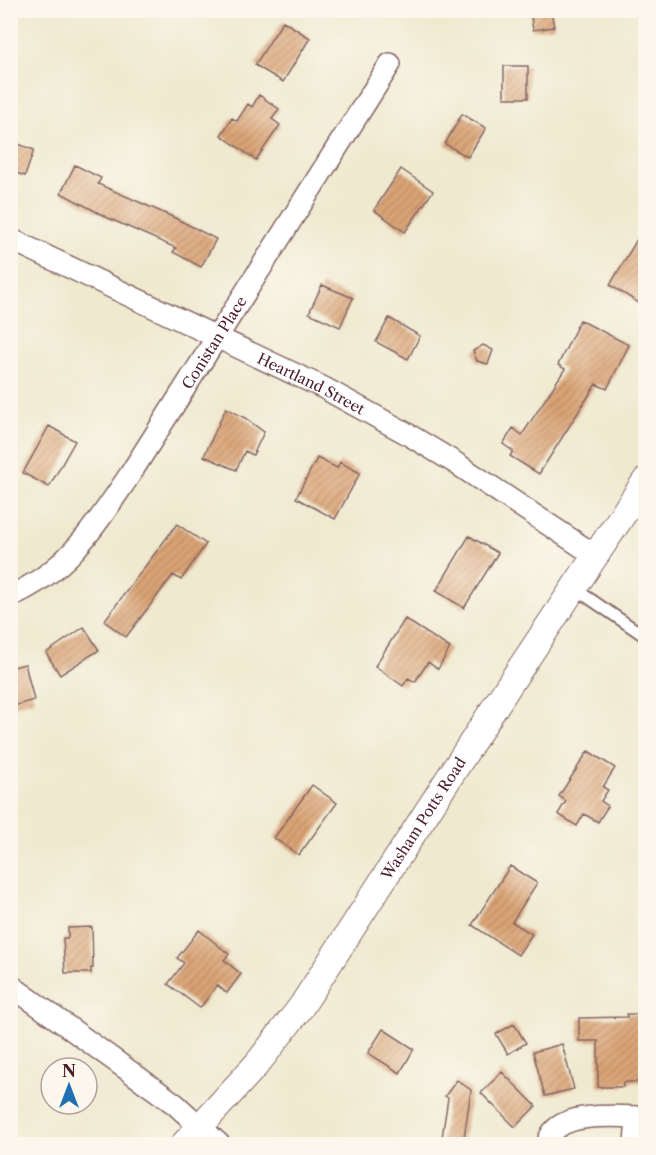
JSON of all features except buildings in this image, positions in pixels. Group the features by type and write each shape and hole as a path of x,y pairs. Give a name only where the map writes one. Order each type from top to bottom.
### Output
{"street":[{"name":"Conistan Place","path":"10,596 34,584 63,563 92,531 390,64"},
{"name":"Heartland Street","path":"10,239 324,388 404,432 596,556"},
{"name":"Washam Potts Road","path":"192,1136 257,1064 301,1007 645,480"},
{"path":"10,985 175,1104 192,1136 219,1144"},
{"path":"547,1144 553,1132 563,1124 591,1117 641,1117 635,1144"}],"lane":[{"path":"574,588 645,638"}]}
